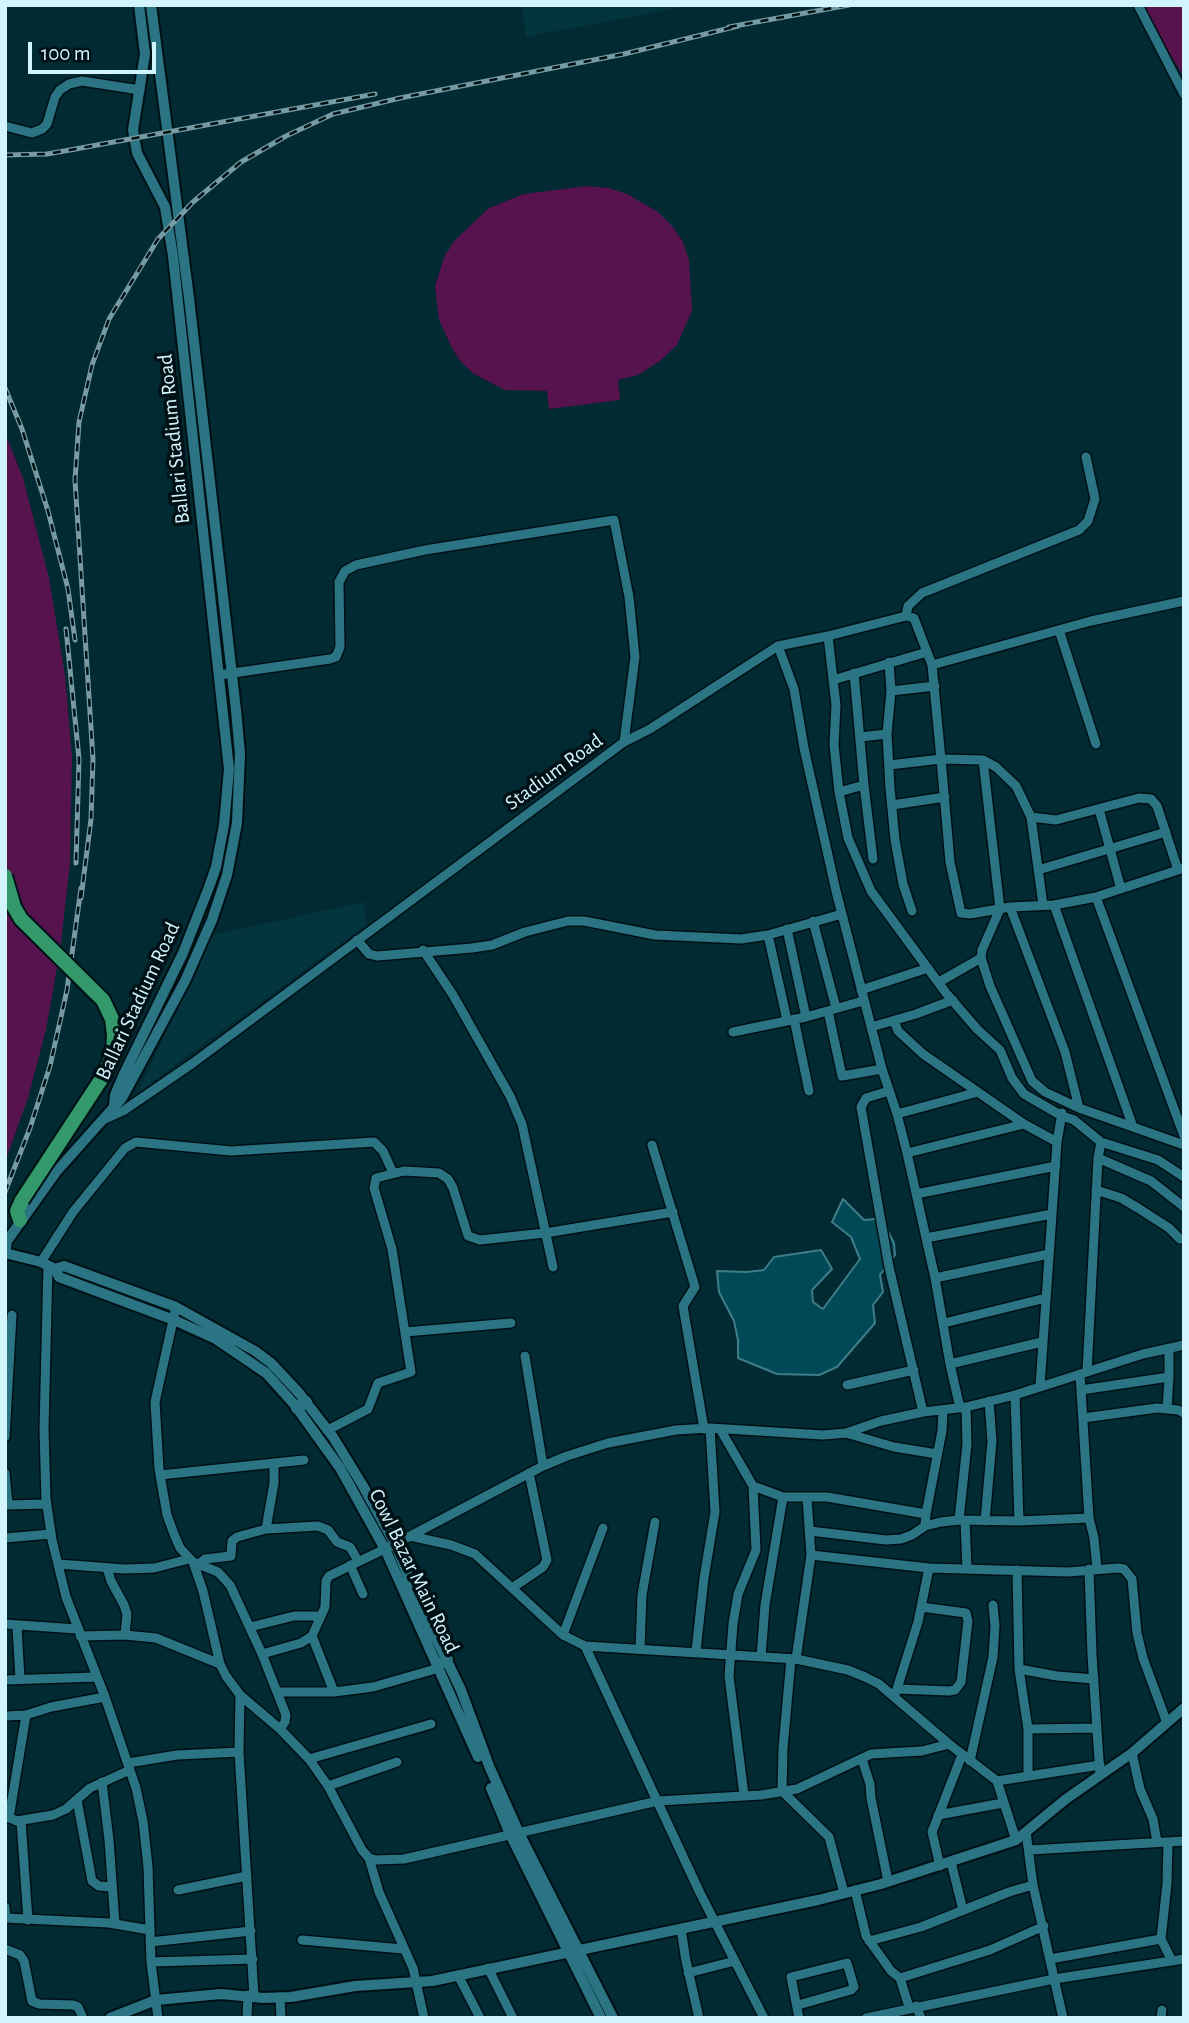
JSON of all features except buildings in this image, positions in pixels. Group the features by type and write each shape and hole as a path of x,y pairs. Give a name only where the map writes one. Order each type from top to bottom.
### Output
{"highway":[{"path":"5,876 14,907 21,919 85,979 103,1000 112,1020 114,1035 113,1054 102,1078 22,1200 17,1211 20,1220"}],"street":[{"name":"Ballari Stadium Road","path":"114,1105 122,1098 185,981 227,876 237,823 240,754 232,673 183,299 165,207 137,153 133,130 145,54 139,5"},
{"name":"Ballari Stadium Road","path":"114,1105 114,1095 189,939 216,867 224,825 229,757 151,5"},
{"path":"1138,5 1184,94"},
{"path":"5,126 32,133 42,129 47,124 55,97 69,83 92,82 140,90"},
{"path":"906,616 908,606 922,593 1079,530 1088,522 1095,499 1086,457"},
{"name":"Stadium Road","path":"103,1120 123,1111 193,1063 359,942 624,742 635,657 629,597 614,520 425,550 351,567 339,582 340,647 336,657 219,675"},
{"path":"932,665 1059,630 1184,601"},
{"path":"624,742 650,729 778,646 906,616 914,618 918,625 932,665 950,862 959,909 964,915 1005,908 1054,905 1096,897 1181,869 1157,806 1151,799 1139,799 1056,820 1031,817"},
{"path":"1059,630 1097,744"},
{"path":"828,636 836,705 835,755 839,792 848,838 871,891 953,1000 977,1029 1000,1050 1017,1086 1032,1099 1074,1120 1101,1142 1158,1160 1184,1177"},
{"path":"778,646 794,689 807,761 863,1001 907,1153 935,1278 950,1364 963,1408 967,1444 962,1520 967,1568"},
{"path":"833,680 927,652"},
{"path":"889,662 891,691 887,734 892,805 903,884 912,911"},
{"path":"854,673 873,859"},
{"path":"891,691 935,687"},
{"path":"860,737 887,734"},
{"path":"889,765 941,759 983,760 996,767 1016,786 1031,817 1043,905"},
{"path":"983,760 1005,908 1065,1052 1079,1108"},
{"path":"839,792 864,785"},
{"path":"892,805 945,797"},
{"path":"1099,809 1121,889"},
{"path":"1038,870 1110,851 1166,832"},
{"path":"1096,897 1184,1136"},
{"path":"1054,905 1133,1127"},
{"path":"1005,908 984,944 981,958 990,986 1032,1081 1064,1102 1184,1145"},
{"path":"359,942 369,954 386,956 423,950 492,945 568,920 681,938 741,939 768,935 842,914"},
{"path":"813,921 832,1009 842,1076 881,1069"},
{"path":"787,929 806,1017"},
{"path":"768,935 809,1091"},
{"path":"189,939 201,944"},
{"path":"423,950 453,995 510,1096 522,1124 553,1267"},
{"path":"939,982 981,958"},
{"path":"861,990 928,968"},
{"path":"871,1027 953,1000"},
{"path":"733,1032 806,1017 863,1001"},
{"path":"894,1021 898,1031 915,1048 1024,1124 1057,1142"},
{"path":"889,1090 866,1098 861,1107 889,1267 923,1412"},
{"path":"897,1114 978,1092"},
{"path":"1040,1387 1057,1142 1064,1102"},
{"path":"114,1105 56,1171 20,1220 6,1242 5,1254 48,1266 64,1266 176,1307 255,1351 271,1363 301,1405 328,1430 363,1486 390,1546"},
{"path":"907,1153 1024,1124"},
{"path":"158,2018 151,1962 148,1867 143,1821 129,1767 105,1697 66,1597 51,1534 44,1429 48,1266 73,1212 130,1144 143,1142 231,1151 374,1142 383,1152 393,1173"},
{"path":"1100,1770 1094,1679 1094,1538 1089,1518 1081,1390 1101,1142"},
{"path":"652,1145 695,1287 683,1306 711,1429 715,1512 696,1651"},
{"path":"1098,1158 1151,1181 1184,1207"},
{"path":"916,1194 1056,1166"},
{"path":"328,1430 368,1409 378,1383 411,1372 392,1249 374,1188 376,1178 393,1173 439,1173 448,1179 453,1188 468,1236 480,1240 545,1233 673,1212"},
{"path":"1096,1190 1121,1198 1138,1208 1169,1228 1180,1240"},
{"path":"926,1238 1052,1214"},
{"path":"935,1278 1049,1254"},
{"name":"Cowl Bazar Main Road","path":"48,1266 60,1277 174,1320 216,1339 266,1373 301,1405 390,1546 441,1664 461,1690 515,1833 573,1951"},
{"path":"944,1323 1046,1298"},
{"path":"176,1307 155,1402 160,1475 167,1515 180,1548 193,1562 203,1591 220,1664 240,1695 280,1729 309,1759 328,1786 362,1850 369,1858 379,1892 418,1982 424,2018"},
{"path":"5,1437 12,1315"},
{"path":"405,1332 511,1323"},
{"path":"950,1364 1042,1342"},
{"path":"262,1654 301,1643 312,1636 321,1616 329,1576 543,1466 608,1443 676,1430 846,1433 881,1421 923,1412 963,1408 1015,1395 1143,1354 1184,1345"},
{"path":"1167,1409 1170,1349"},
{"path":"525,1356 543,1466"},
{"path":"847,1385 914,1370"},
{"path":"1081,1390 1169,1377"},
{"path":"1015,1395 1019,1521"},
{"path":"985,1521 992,1441 989,1401"},
{"path":"1083,1418 1157,1408 1184,1413"},
{"path":"925,1526 943,1411"},
{"path":"711,1429 753,1486 783,1497 827,1497 926,1514"},
{"path":"846,1433 894,1447 937,1454"},
{"path":"160,1475 304,1460"},
{"path":"266,1529 274,1463"},
{"path":"5,1473 7,1505 47,1504"},
{"path":"512,1588 543,1567 547,1560 529,1474"},
{"path":"744,1795 730,1688 733,1624 738,1594 756,1550 753,1486"},
{"path":"761,1657 765,1605 783,1497"},
{"path":"807,1498 811,1555 793,1659 783,1748 782,1791 829,1837 869,1941 900,1978 921,2018"},
{"path":"810,1531 886,1540 912,1535 925,1526 962,1520 1089,1518"},
{"path":"640,1648 642,1595 655,1522"},
{"path":"58,1564 154,1568 205,1559 229,1558 233,1553 234,1538 266,1529 324,1527 337,1542 350,1547 363,1594"},
{"path":"563,1635 603,1528"},
{"path":"5,1538 51,1534"},
{"path":"410,1536 451,1545 475,1554 563,1635 585,1646 793,1659 849,1670 895,1692 949,1744 997,1781 1016,1840"},
{"path":"811,1555 929,1568 1068,1572 1125,1569 1132,1579 1140,1645 1167,1723"},
{"path":"193,1562 218,1572 225,1578 250,1627 286,1715 280,1729"},
{"path":"107,1568 127,1614 125,1636"},
{"path":"895,1692 921,1607 929,1568"},
{"path":"1017,1570 1019,1669 1028,1729 1028,1776"},
{"path":"963,1910 932,1832 966,1758 993,1657 993,1605"},
{"path":"895,1692 955,1690 961,1682 968,1621 966,1613 921,1607"},
{"path":"250,1627 294,1616 321,1616"},
{"path":"5,1625 156,1638 220,1664"},
{"path":"18,1627 20,1679"},
{"path":"312,1636 334,1692"},
{"path":"585,1646 715,1922 764,2018"},
{"path":"277,1692 334,1692 373,1687 441,1664"},
{"path":"1019,1669 1094,1679"},
{"path":"5,1680 96,1677"},
{"path":"240,1695 239,1752 253,1959 247,2018"},
{"path":"5,1716 105,1697"},
{"path":"110,2018 156,2000 221,1994 280,1997 355,1986 418,1982 850,1892 1016,1840 1100,1770 1132,1753 1184,1708"},
{"path":"26,1714 7,1817 21,1821 53,1815 65,1809 90,1788 129,1767 177,1755 239,1752"},
{"path":"309,1759 430,1724"},
{"path":"1028,1729 1097,1728"},
{"path":"369,1858 404,1858 658,1801 782,1791 797,1788 871,1754 922,1751 949,1744"},
{"path":"1132,1753 1140,1789 1153,1819 1157,1842"},
{"path":"862,1759 870,1784 888,1881"},
{"path":"328,1786 397,1762"},
{"path":"997,1781 1100,1770"},
{"path":"102,1782 115,1924"},
{"path":"77,1800 92,1881 99,1886 113,1887"},
{"path":"938,1815 1003,1803"},
{"path":"21,1821 27,1920"},
{"path":"1026,1832 1033,1885 1063,2018"},
{"path":"1029,1850 1184,1841"},
{"path":"1168,1842 1161,1939 1172,1961"},
{"path":"177,1890 247,1876"},
{"path":"869,1941 921,1927 1033,1885"},
{"path":"5,1907 6,1918 115,1924 150,1930"},
{"path":"900,1978 990,1950 1044,1926"},
{"path":"681,1929 699,2018"},
{"path":"150,1941 251,1931"},
{"path":"1050,1959 1161,1939"},
{"path":"302,1940 404,1948"},
{"path":"5,1949 20,1955 24,1961 32,2001 39,2004 73,2005 78,2007 83,2018"},
{"path":"573,1951 601,2018"},
{"path":"573,1951 613,2018"},
{"path":"151,1962 253,1959"},
{"path":"866,2018 913,2006 1054,1979 1184,1959"},
{"path":"688,1973 735,1961"},
{"path":"798,2005 851,1990 854,1987 848,1963 791,1977 799,2018"},
{"path":"488,1968 513,2018"},
{"path":"458,1975 480,2018"},
{"path":"280,1997 281,2018"}],"shaded area":[{"path":"522,5 692,5 526,37"},
{"path":"1139,5 1184,5 1184,77"},
{"path":"586,186 609,188 627,194 658,212 673,227 683,242 689,260 692,311 677,345 660,361 638,375 618,380 620,400 549,409 547,391 505,390 474,374 460,361 439,320 435,286 445,255 455,240 489,208 524,194"},
{"path":"5,433 23,478 49,578 65,675 72,757 70,864 60,951 46,1030 28,1098 5,1162"},
{"path":"364,902 366,925 137,1093 212,935"},
{"path":"843,1199 864,1220 875,1219 885,1226 894,1243 895,1255 880,1275 883,1292 873,1305 875,1323 837,1367 819,1375 777,1374 738,1358 734,1321 719,1292 717,1271 764,1270 774,1257 821,1250 832,1269 812,1290 813,1302 823,1309 860,1259 851,1237 832,1222"}],"railway":[{"path":"729,27 849,5"},
{"path":"81,898 91,819 93,759 75,480 79,422 92,365 109,319 158,239 193,202 241,162 286,136 333,114 400,98 624,54 738,26"},
{"path":"5,155 47,154 375,94"},
{"path":"5,388 22,429 48,511 68,589 75,640"},
{"path":"66,629 79,759 76,863"},
{"path":"5,1192 50,1066 67,990 81,888"}]}
